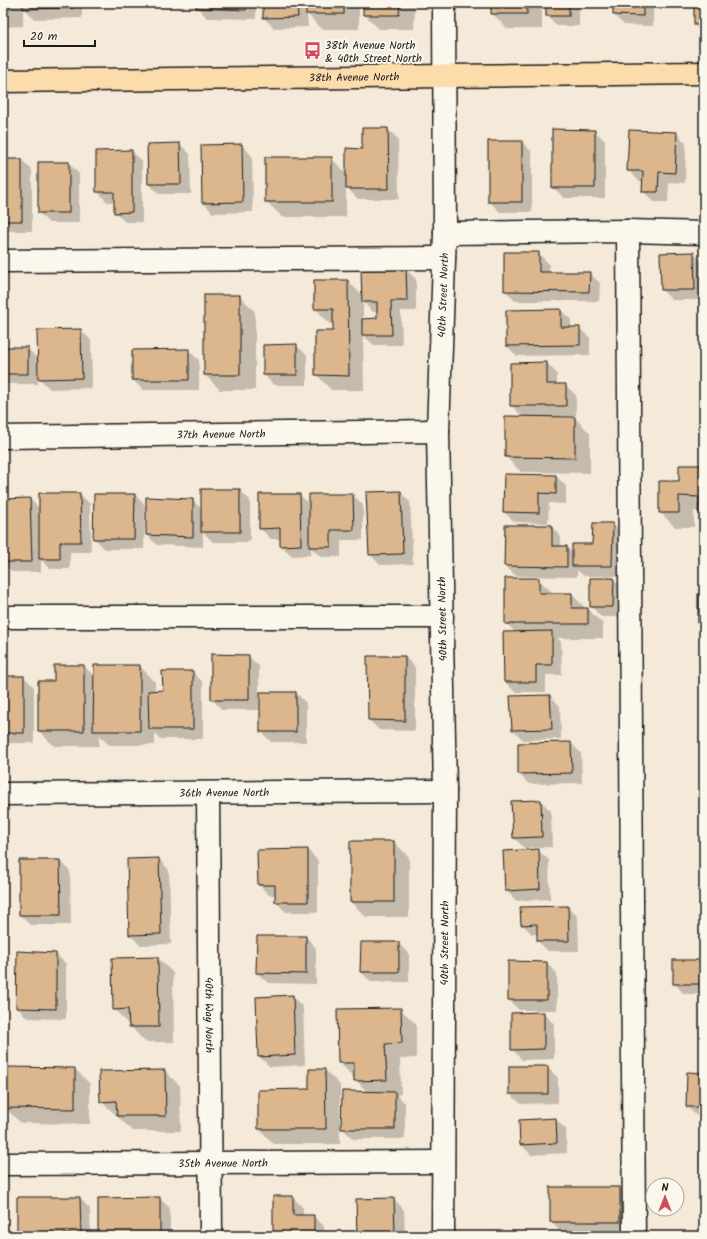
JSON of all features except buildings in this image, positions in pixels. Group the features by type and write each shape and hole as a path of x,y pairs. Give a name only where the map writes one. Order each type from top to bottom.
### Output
{"main road":[{"name":"38th Avenue North","path":"3,82 704,73"}],"street":[{"name":"40th Street North","path":"443,1236 446,791 438,431 445,233 444,3"},
{"path":"628,232 634,1236"},
{"path":"445,233 704,233"},
{"path":"3,261 444,258"},
{"name":"37th Avenue North","path":"3,437 438,431"},
{"path":"3,617 442,616"},
{"name":"36th Avenue North","path":"3,794 446,791"},
{"name":"40th Way North","path":"208,793 211,1236"},
{"name":"35th Avenue North","path":"3,1164 443,1162"}],"place":[{"name":"38th Avenue North & 40th Street North","path":"312,51"}]}
